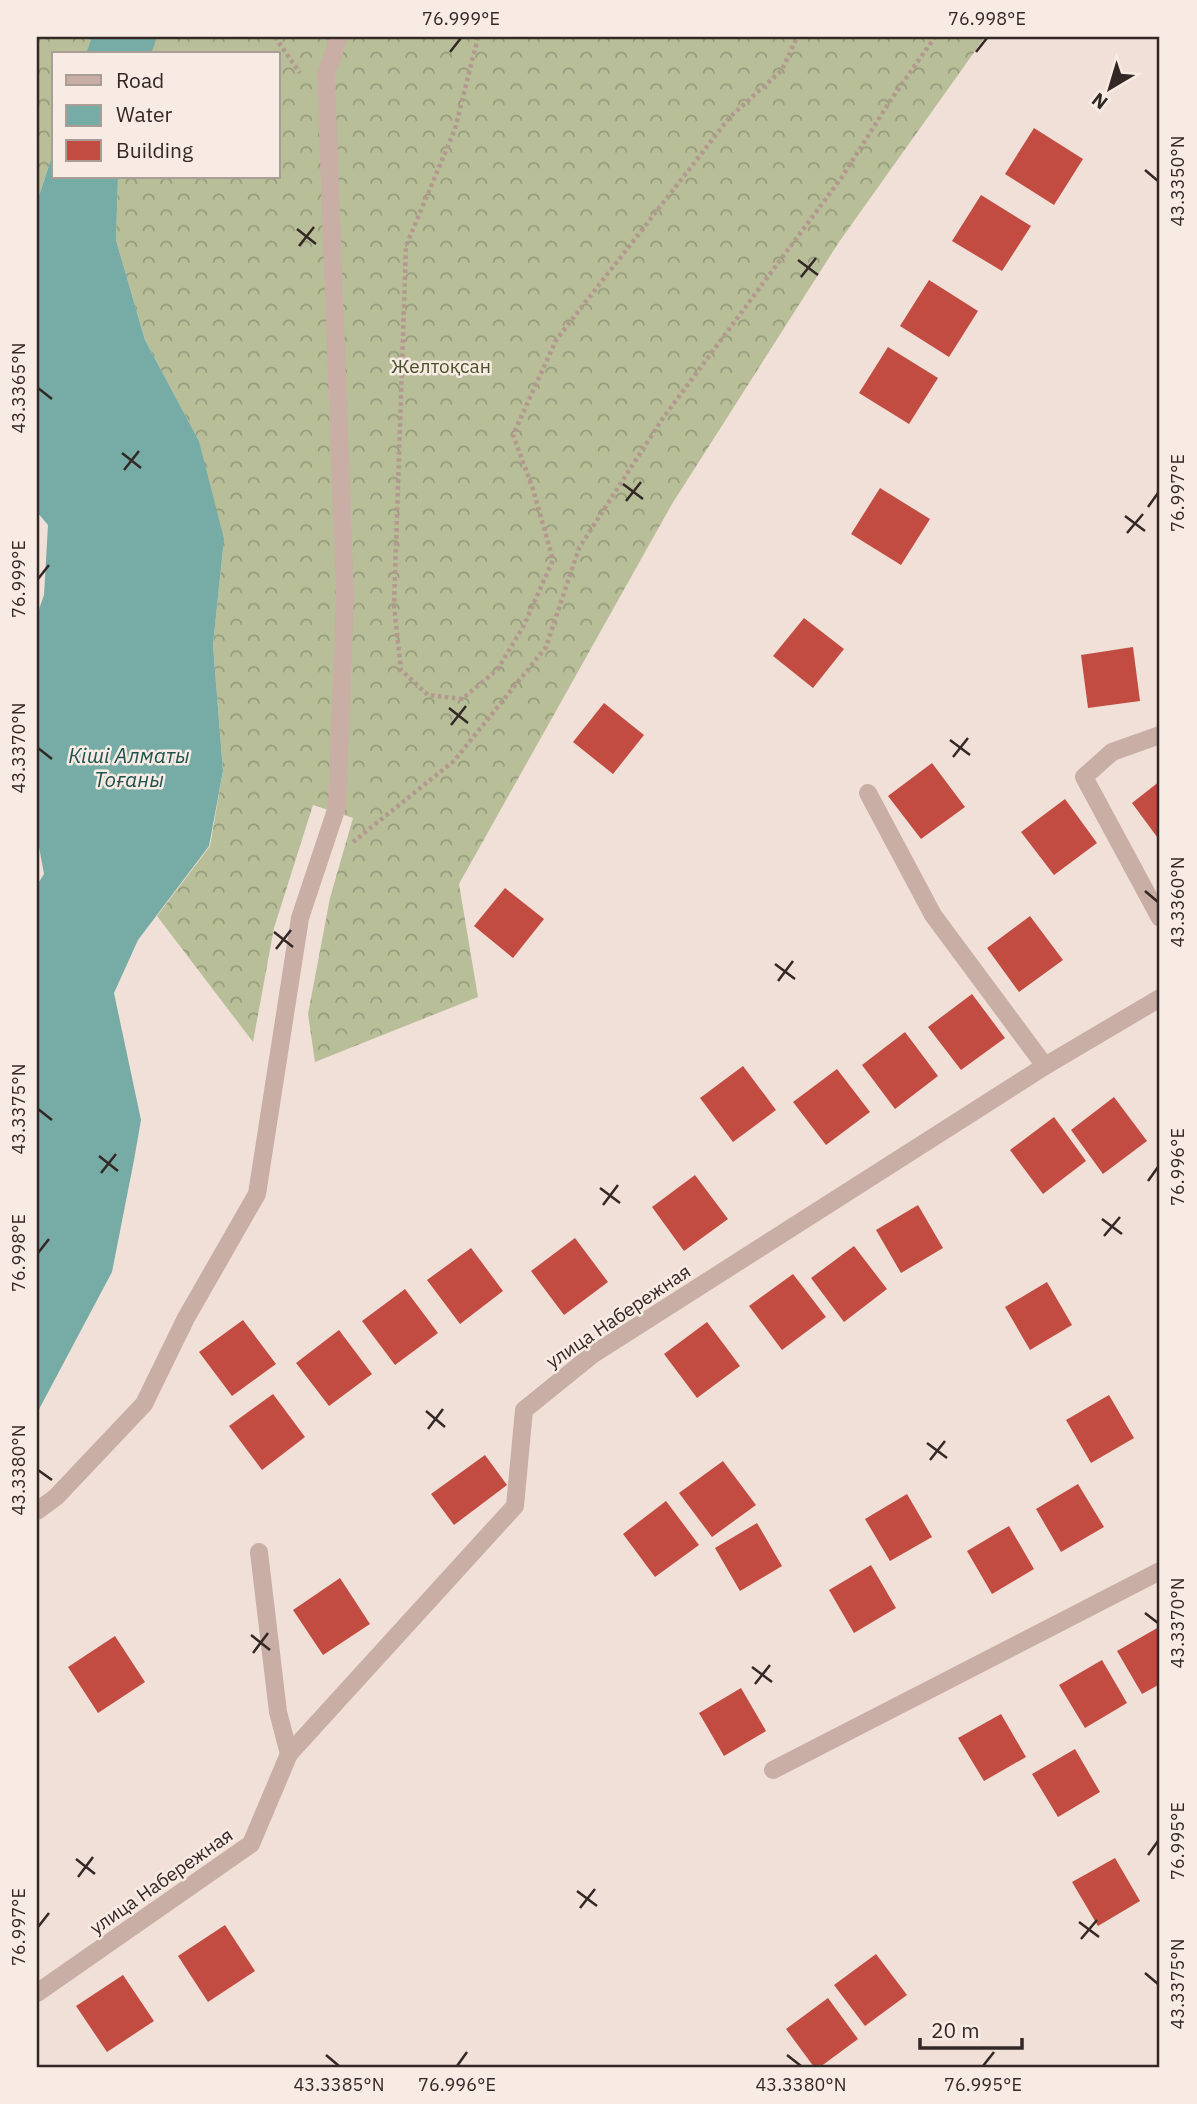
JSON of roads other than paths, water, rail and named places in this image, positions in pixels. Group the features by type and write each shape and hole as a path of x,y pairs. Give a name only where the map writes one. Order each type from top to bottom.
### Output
{"street":[{"path":"37,1511 56,1497 144,1404 186,1318 257,1194 300,918 337,807 345,597 326,75 339,37"},
{"path":"1160,735 1112,752 1084,778 1160,918"},
{"path":"868,793 933,915 1045,1066"},
{"name":"улица Набережная","path":"37,1993 251,1844 289,1754 515,1506 524,1409 592,1354 1045,1066 1160,998"},
{"path":"259,1552 278,1712 289,1754"},
{"path":"773,1770 1160,1571"}],"water":[{"path":"92,37 157,37 152,52 87,52"},
{"name":"Кіші Алматы Тоғаны","path":"52,156 52,178 118,178 116,240 145,340 199,441 224,539 213,645 223,771 209,846 138,940 114,993 141,1120 134,1160 112,1272 37,1413 37,885 44,874 37,836 37,615 44,595 48,525 37,512 37,202"}],"park label":[{"name":"Желтоқсан","path":"441,366"}]}
